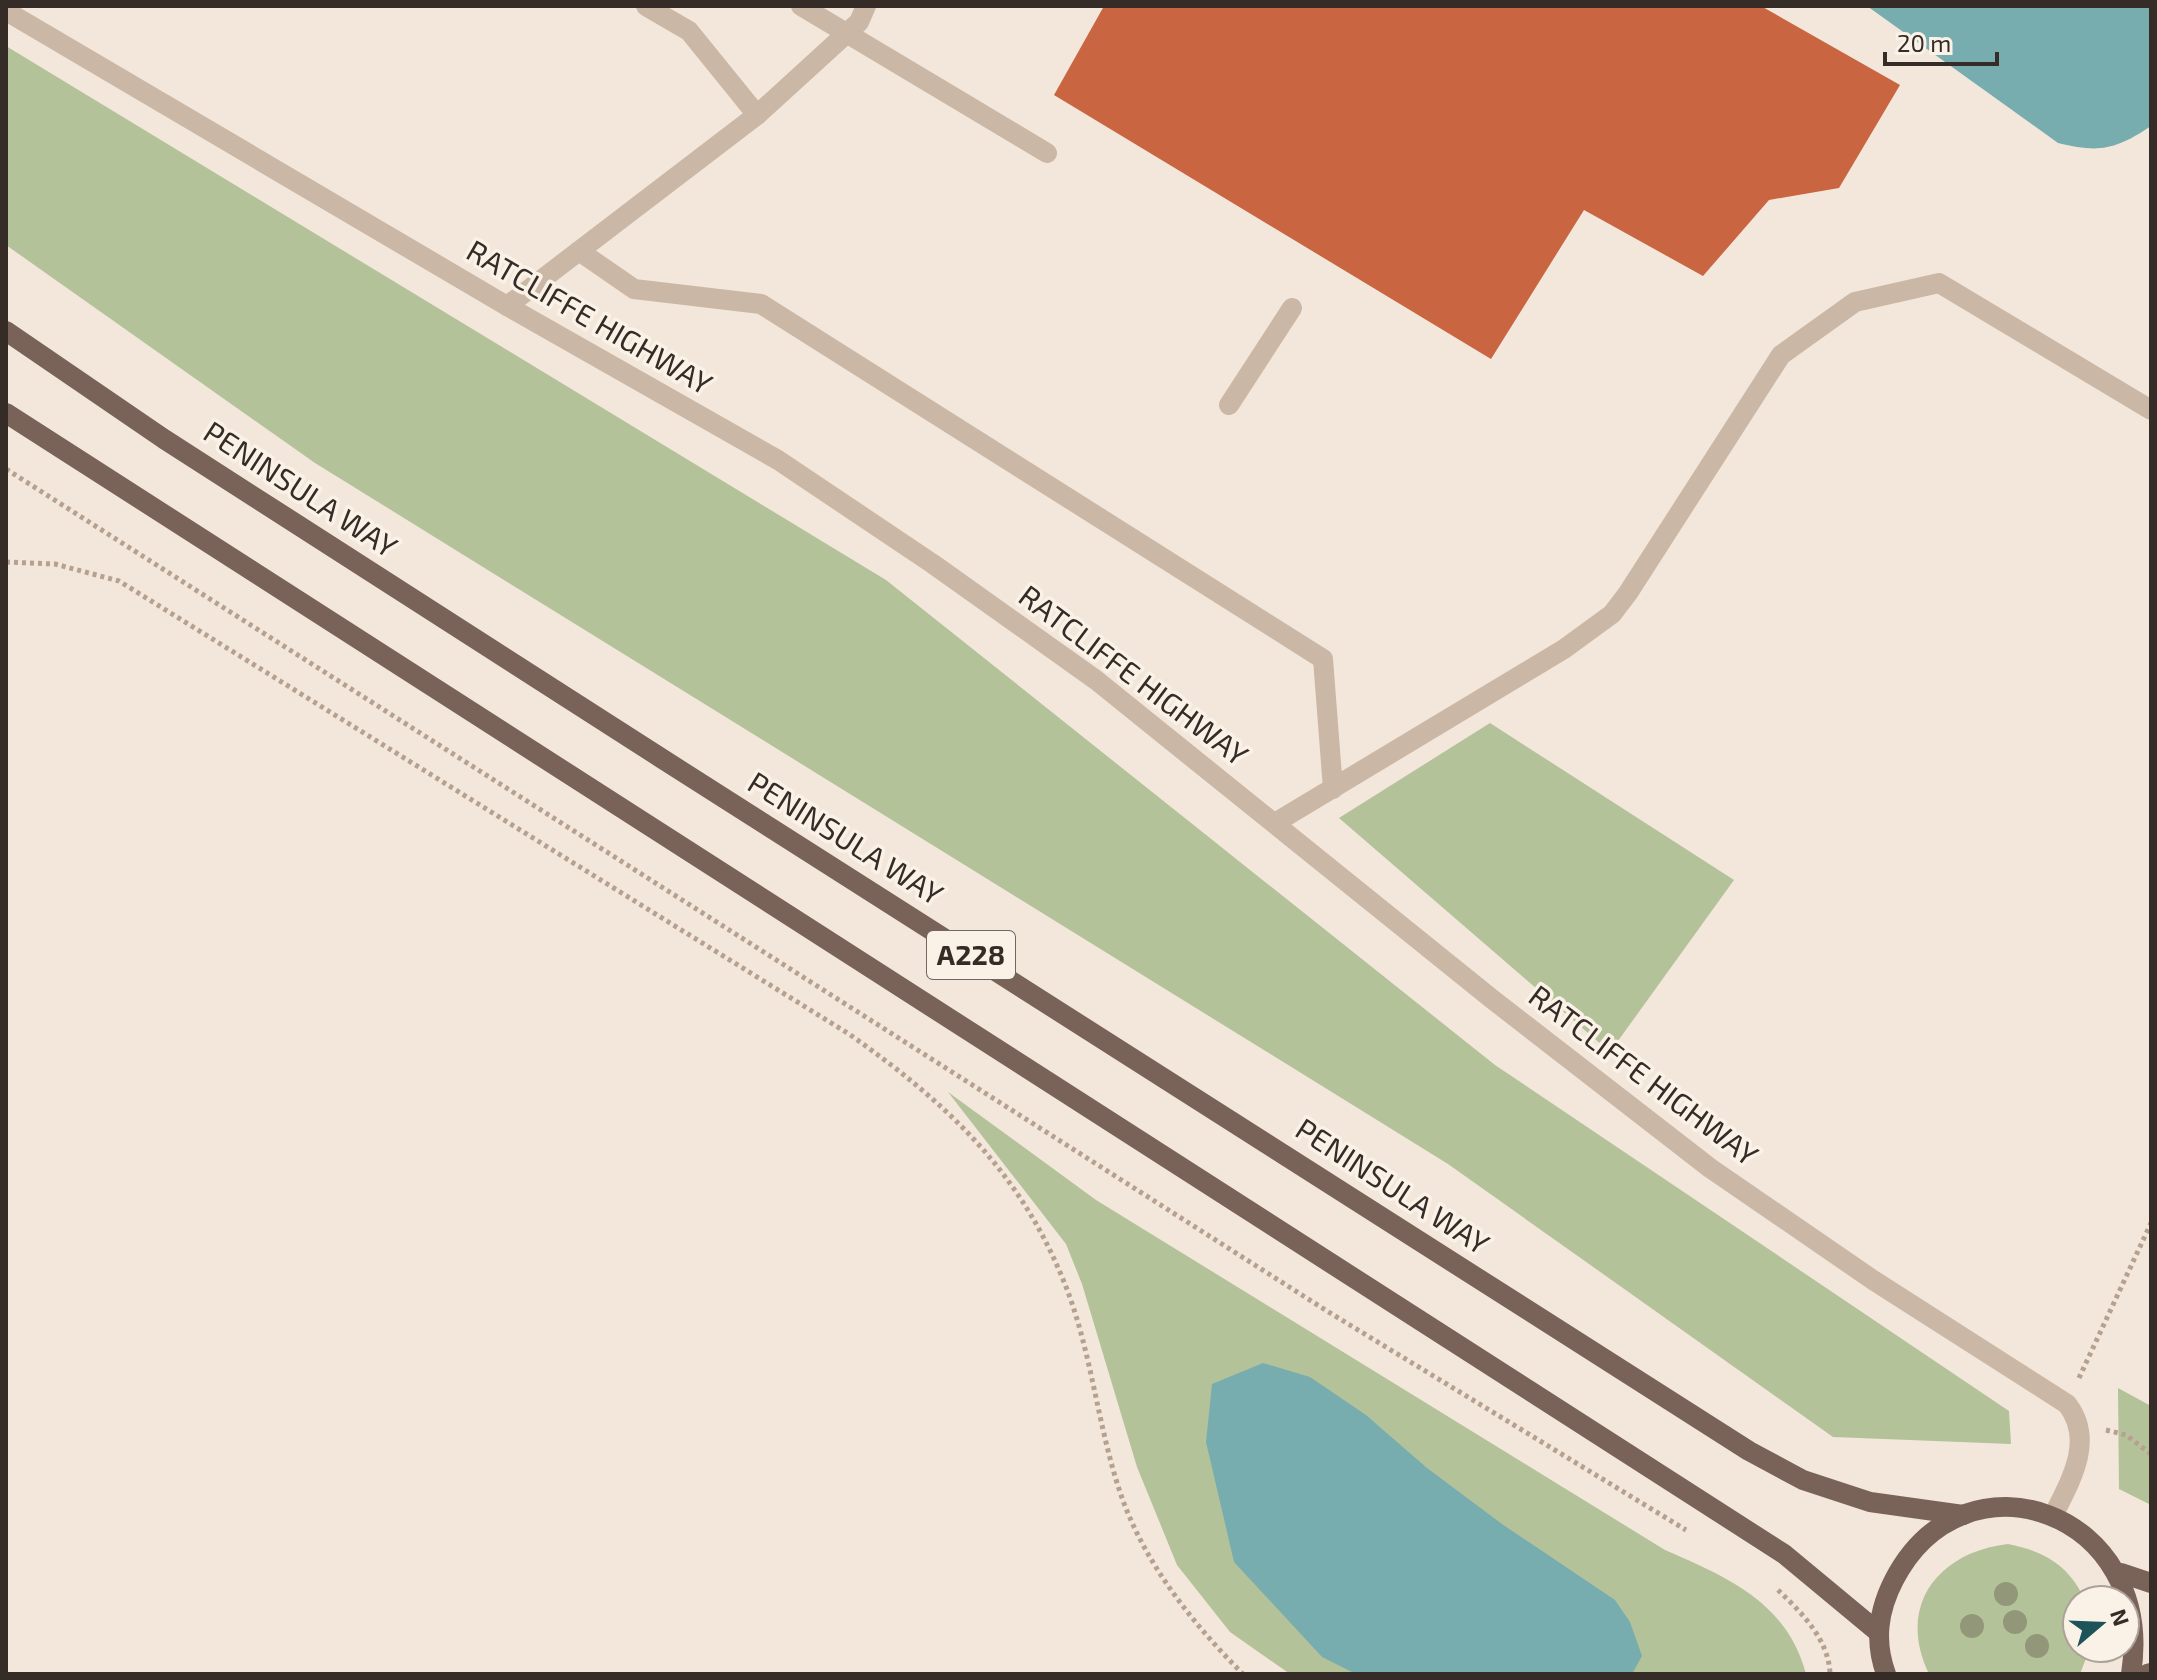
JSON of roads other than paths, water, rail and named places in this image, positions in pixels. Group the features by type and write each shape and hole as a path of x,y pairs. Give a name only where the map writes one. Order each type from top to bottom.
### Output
{"main road":[{"name":"PENINSULA WAY","path":"6,331 164,439 1749,1451 1803,1480 1870,1502 1963,1515"},
{"name":"A228","path":"6,413 1784,1554 1878,1632"},
{"path":"1886,1674 1878,1632 1885,1597 1906,1558 1933,1532 1963,1515 1993,1508 2021,1508 2053,1516 2090,1538 2121,1573 2134,1607 2137,1644 2131,1674"},
{"path":"2121,1573 2151,1583"}],"street":[{"path":"646,6 689,31 757,115"},
{"path":"801,6 1047,153"},
{"path":"507,306 757,115 859,22 866,6"},
{"name":"RATCLIFFE HIGHWAY","path":"6,11 507,306 778,460 933,564 1096,680 1492,999 1710,1168 1873,1280 2067,1404 2077,1418 2081,1451 2053,1516"},
{"path":"579,251 634,289 761,304 1323,659 1333,789"},
{"path":"1275,823 1564,649 1612,614 1781,355 1855,302 1939,283 2151,410"},
{"path":"1229,405 1292,308"}],"water":[{"path":"1867,6 2151,6 2151,126 2117,145 2085,148 2058,143"},
{"path":"1263,1363 1310,1377 1366,1415 1427,1468 1502,1524 1615,1600 1630,1622 1642,1656 1632,1674 1356,1674 1322,1657 1234,1562 1206,1442 1212,1384"}]}
